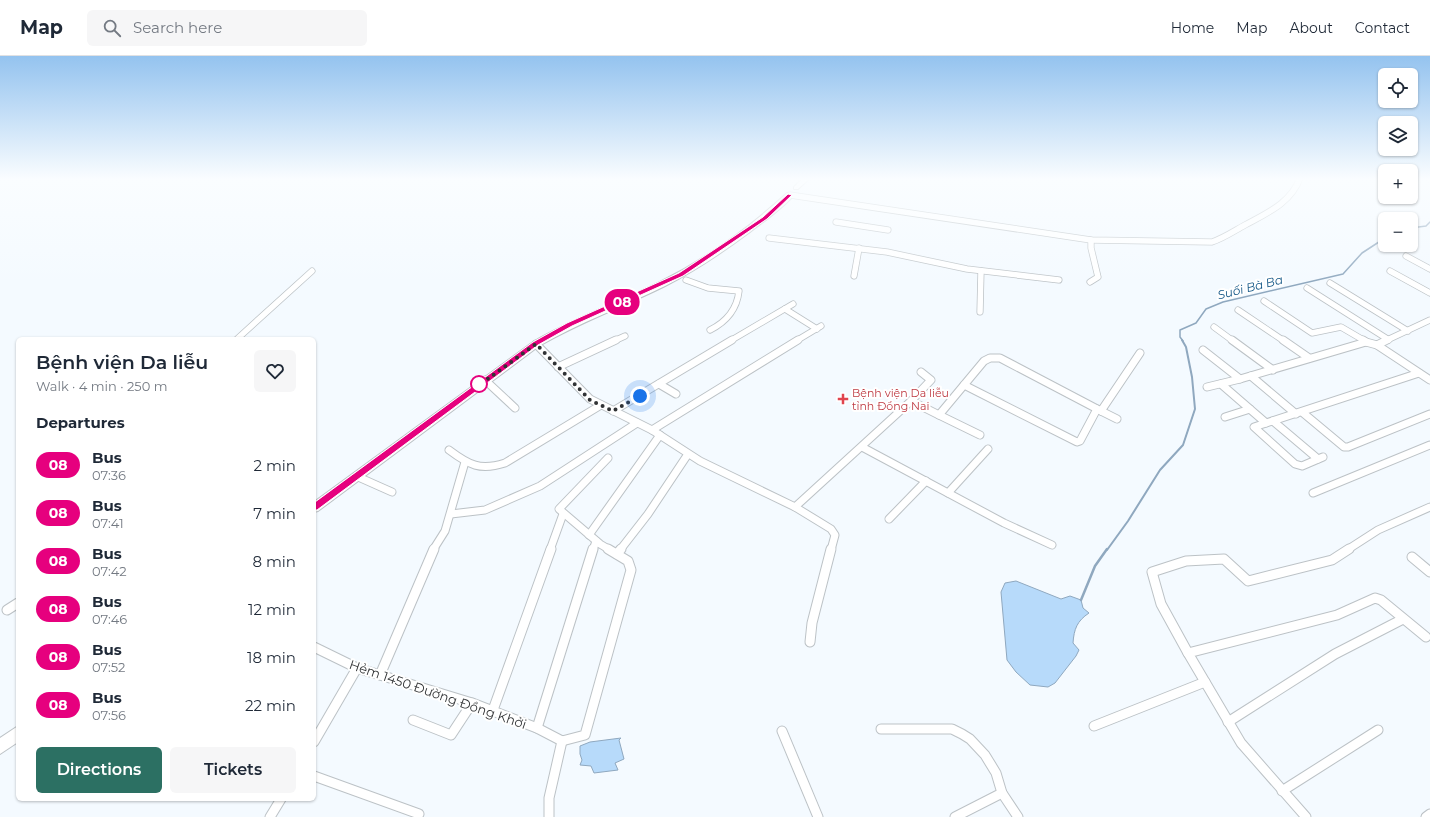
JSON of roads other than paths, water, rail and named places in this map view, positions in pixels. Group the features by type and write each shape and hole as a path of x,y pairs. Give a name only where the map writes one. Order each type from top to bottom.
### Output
{"main road":[{"path":"316,506 485,380 536,344 570,324 681,274 770,214"},
{"path":"0,747 16,735"}],"street":[{"path":"927,214 1091,240 1203,242 1220,240 1266,214"},
{"path":"836,222 888,230"},
{"path":"769,238 860,248 981,271 1059,280"},
{"path":"1090,282 1098,279 1091,248 1091,240"},
{"path":"854,276 860,248"},
{"path":"1406,256 1430,269"},
{"path":"1390,270 1430,293"},
{"path":"239,337 312,271"},
{"path":"980,312 981,271"},
{"path":"686,280 708,288 740,291 726,319 710,330"},
{"path":"1330,283 1408,331"},
{"path":"1307,288 1389,340"},
{"path":"1264,301 1312,333 1340,326 1366,342 1377,346 1430,380"},
{"path":"613,411 793,304"},
{"path":"652,430 819,328 785,309"},
{"path":"1238,310 1308,358"},
{"path":"1377,346 1430,320"},
{"path":"1214,327 1273,370"},
{"path":"558,367 625,336"},
{"path":"1206,388 1273,370 1308,358 1366,342"},
{"path":"536,344 590,400 652,430 688,454 756,490 795,507 831,529 835,535 812,623 810,642"},
{"path":"1203,350 1240,379"},
{"path":"964,385 1077,442 1080,441 1099,410 1140,353"},
{"path":"939,415 984,361 990,358 1000,358 1117,419"},
{"path":"795,507 912,401 931,380 928,376 921,372"},
{"path":"1221,384 1250,409 1270,422 1320,458 1302,466 1295,464 1254,427 1270,422 1299,413 1419,372"},
{"path":"1251,376 1299,413 1348,447 1430,414"},
{"path":"485,380 515,408"},
{"path":"659,384 676,394"},
{"path":"912,401 980,435"},
{"path":"448,450 465,462 482,468 493,467 505,463 601,405"},
{"path":"1225,417 1250,409"},
{"path":"451,514 485,510 540,486 637,423"},
{"path":"537,728 593,538 660,436"},
{"path":"1313,493 1430,445"},
{"path":"862,447 1004,523 1052,545"},
{"path":"948,493 988,449"},
{"path":"617,554 648,514 688,454"},
{"path":"548,817 549,798 562,741 585,735 631,570 630,564 593,538 563,514 559,508 608,458"},
{"path":"380,675 432,552 445,531 465,462"},
{"path":"356,476 392,492"},
{"path":"889,519 926,481"},
{"path":"1306,817 1248,752 1228,722 1167,614 1154,585 1152,572 1186,561 1224,558 1248,582 1332,560 1378,530 1430,507"},
{"path":"493,710 563,514"},
{"path":"1412,557 1430,572"},
{"path":"1188,653 1338,615 1375,598 1381,600 1402,619 1426,637"},
{"path":"7,610 16,604"},
{"path":"1228,722 1295,678 1378,630 1402,619"},
{"name":"Hẻm 1450 Đường Đồng Khởi","path":"316,648 357,668 493,710 537,728 562,741"},
{"path":"316,737 357,668"},
{"path":"1094,726 1205,682"},
{"path":"413,720 451,735 472,703"},
{"path":"881,729 937,728 952,729 960,732 984,751 996,771 1002,793 1018,817"},
{"path":"1282,791 1378,730"},
{"path":"782,731 818,817"},
{"path":"316,777 420,814"},
{"path":"955,817 1002,793"},
{"path":"270,817 278,801"},
{"path":"1426,817 1430,814"}],"water":[{"path":"1016,581 1061,599 1070,596 1081,600 1083,608 1089,613 1079,622 1075,629 1073,643 1079,650 1076,656 1055,683 1048,687 1030,685 1016,672 1007,660 1001,592 1005,583"},
{"path":"621,738 619,740 624,759 615,763 618,770 594,773 591,766 580,765 582,760 580,746 590,742"}],"waterway":[{"name":"Suối Bà Ba","path":"1418,227 1426,226 1430,222"},
{"name":"Suối Bà Ba","path":"1183,341 1180,337 1180,330 1196,323 1206,309 1223,302 1343,274 1362,253 1378,243"},
{"name":"Suối Bà Ba","path":"1107,550 1128,521 1160,470 1183,445 1195,409 1192,377 1186,347 1182,340"},
{"name":"Suối Bà Ba","path":"1081,600 1095,566 1107,549"}],"place":[{"name":"Bệnh viện Da liễu tỉnh Đồng Nai","path":"843,399"}]}
